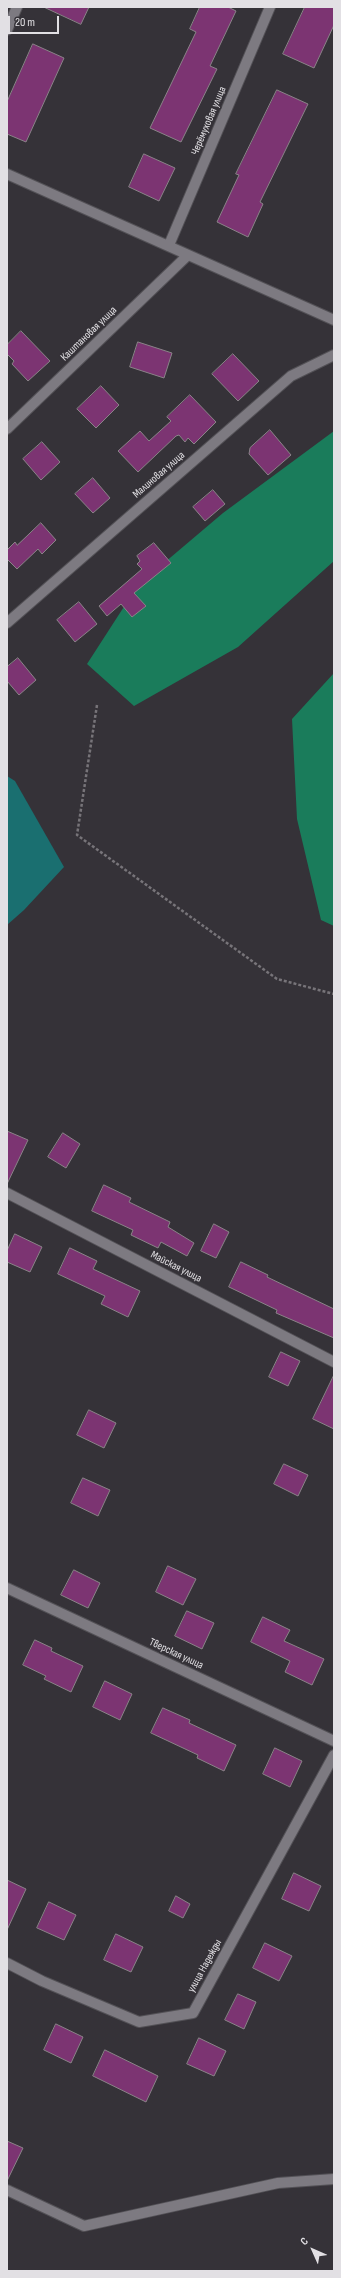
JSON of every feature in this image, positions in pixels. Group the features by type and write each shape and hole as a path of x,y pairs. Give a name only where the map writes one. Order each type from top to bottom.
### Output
{"street":[{"path":"7,30 17,7"},
{"name":"Черёмуховая улица","path":"169,245 270,7"},
{"path":"7,174 169,245 188,255 334,320"},
{"name":"Каштановая улица","path":"7,429 188,255"},
{"name":"Малиновая улица","path":"7,623 291,376 334,354"},
{"name":"Майская улица","path":"7,1193 334,1362"},
{"name":"Тверская улица","path":"7,1588 334,1741"},
{"name":"улица Надежды","path":"7,1963 42,1981 139,2022 193,2013 334,1755"},
{"path":"7,2190 84,2226 278,2183 334,2179"}],"path":[{"path":"97,705 77,835 277,979 334,994"}],"green space":[{"path":"334,431 334,561 238,647 134,706 87,664 138,585 223,513"},
{"path":"334,673 334,926 321,920 297,819 292,719"}],"water":[{"path":"7,776 15,781 64,867 24,910 7,925"}],"building":[{"path":"44,7 89,7 81,24"},
{"path":"200,7 228,7 236,11 210,66 217,69 181,142 150,128 196,32 190,29"},
{"path":"305,7 334,7 334,25 314,68 283,54"},
{"path":"33,44 64,58 26,142 7,134 7,102"},
{"path":"277,90 308,104 260,202 263,204 248,237 217,222 239,175 236,174"},
{"path":"144,154 175,168 159,201 129,187"},
{"path":"21,331 50,361 28,381 12,364 14,361 7,354 7,345"},
{"path":"138,342 172,353 164,378 130,367"},
{"path":"233,354 259,381 238,401 212,374"},
{"path":"101,386 119,405 96,428 77,409"},
{"path":"190,395 216,422 194,444 188,438 185,442 179,435 176,436 138,472 118,451 140,431 149,441 171,421 167,417"},
{"path":"270,430 291,455 268,475 249,454 250,448"},
{"path":"42,442 60,462 41,480 23,459"},
{"path":"93,478 110,498 93,513 75,494"},
{"path":"213,490 225,504 205,521 193,507"},
{"path":"41,523 56,540 42,554 38,549 17,569 7,559 7,550 15,542 17,545"},
{"path":"154,543 171,563 134,593 146,606 132,617 121,604 107,616 99,606 142,569 137,564 140,561 137,556"},
{"path":"79,602 97,624 75,642 57,620"},
{"path":"18,658 36,680 19,695 7,681 7,667"},
{"path":"7,1131 28,1140 7,1184"},
{"path":"63,1133 80,1144 66,1168 48,1157"},
{"path":"104,1185 131,1198 129,1202 170,1222 168,1227 194,1243 187,1256 161,1242 158,1248 131,1235 133,1230 92,1211"},
{"path":"214,1224 229,1232 216,1258 201,1251"},
{"path":"15,1234 42,1247 30,1272 7,1262 7,1251"},
{"path":"70,1248 97,1261 93,1269 140,1291 128,1317 101,1304 105,1296 58,1274"},
{"path":"241,1262 268,1275 267,1277 334,1309 334,1338 276,1313 277,1310 229,1287"},
{"path":"281,1352 300,1361 288,1386 269,1377"},
{"path":"334,1375 334,1429 313,1419"},
{"path":"89,1410 116,1423 104,1448 77,1435"},
{"path":"284,1464 308,1475 298,1496 274,1484"},
{"path":"83,1478 110,1490 98,1516 71,1503"},
{"path":"168,1566 196,1579 183,1605 156,1592"},
{"path":"74,1570 100,1583 88,1608 61,1595"},
{"path":"187,1611 214,1623 202,1649 175,1636"},
{"path":"263,1617 290,1630 284,1641 324,1659 312,1685 285,1672 290,1661 251,1642"},
{"path":"35,1640 52,1648 51,1651 83,1666 71,1692 44,1679 46,1676 23,1665"},
{"path":"105,1681 132,1694 120,1720 93,1707"},
{"path":"163,1708 190,1720 189,1723 236,1745 224,1771 197,1758 198,1755 151,1733"},
{"path":"275,1748 302,1761 290,1787 263,1774"},
{"path":"294,1873 321,1886 309,1911 282,1899"},
{"path":"7,1880 26,1889 7,1930"},
{"path":"176,1896 190,1904 183,1918 169,1911"},
{"path":"49,1902 76,1915 64,1940 37,1928"},
{"path":"116,1934 143,1947 131,1972 104,1960"},
{"path":"265,1943 292,1956 279,1981 253,1968"},
{"path":"238,1994 256,2002 244,2029 225,2020"},
{"path":"56,2024 83,2037 71,2063 44,2050"},
{"path":"199,2038 226,2051 214,2076 187,2064"},
{"path":"105,2050 158,2076 146,2102 93,2076"},
{"path":"7,2141 23,2148 7,2181"}]}
